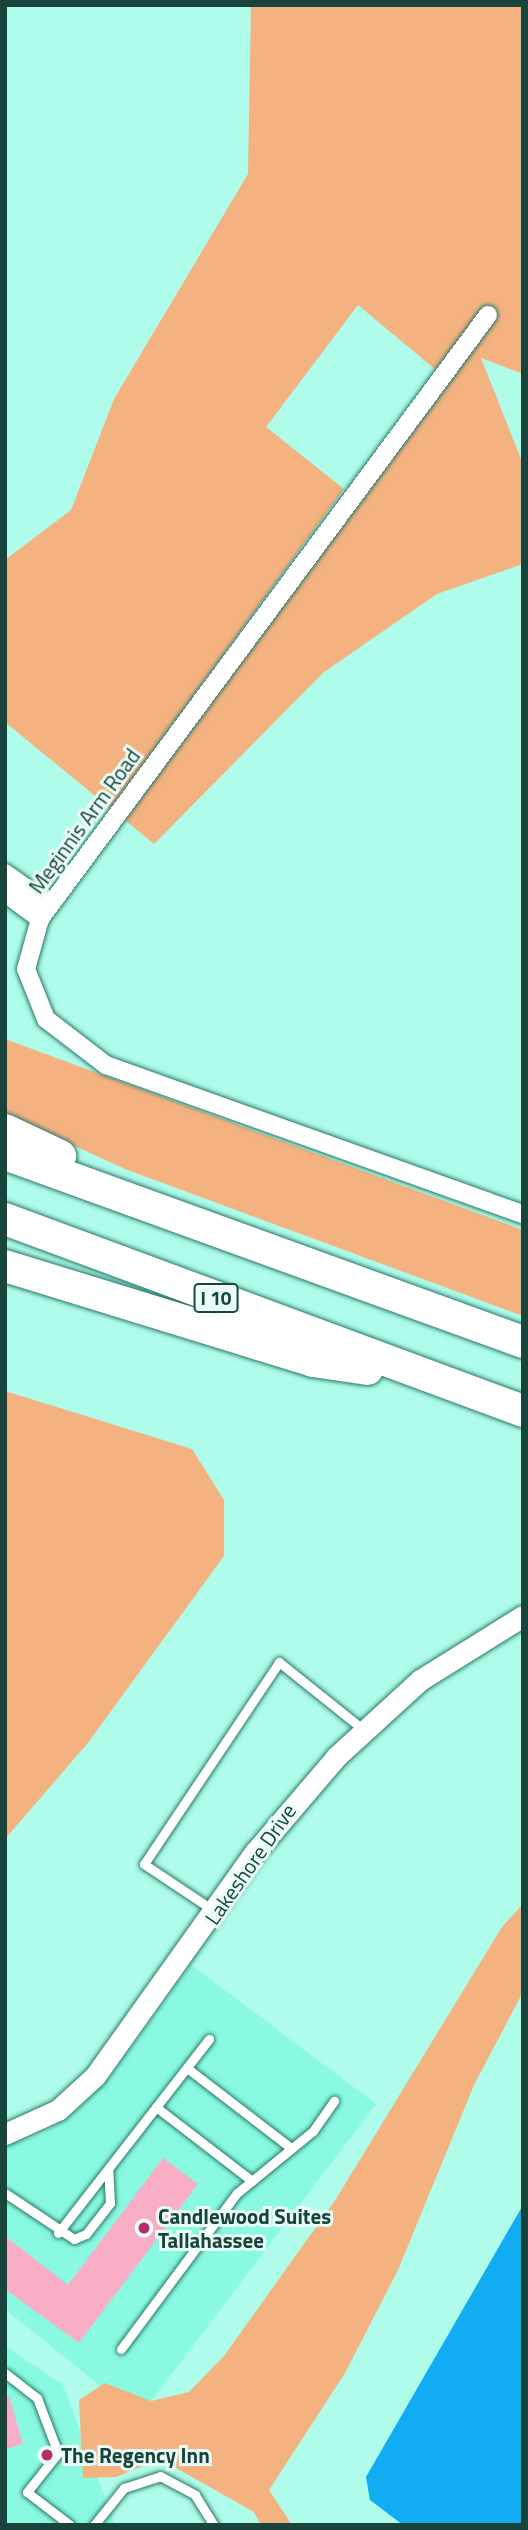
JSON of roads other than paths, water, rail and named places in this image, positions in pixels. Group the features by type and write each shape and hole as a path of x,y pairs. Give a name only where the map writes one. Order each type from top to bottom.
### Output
{"highway":[{"path":"5,1130 151,1210"},
{"path":"5,1154 151,1210 523,1342"},
{"name":"I 10","path":"5,1219 426,1378 523,1411"},
{"path":"5,1266 313,1361 426,1378"}],"street":[{"name":"Meginnis Arm Road","path":"488,315 45,912 28,953 28,983 46,1019 75,1046 106,1065 523,1214"},
{"path":"5,873 45,912"},
{"path":"5,893 45,912"},
{"name":"Lakeshore Drive","path":"5,2134 58,2110 95,2076 300,1795 364,1730 420,1680 523,1616"}],"lane":[{"path":"216,1912 144,1864 279,1661 364,1730"},
{"path":"58,2233 209,2039"},
{"path":"187,2068 290,2148"},
{"path":"121,2348 252,2181 290,2148 334,2101"},
{"path":"156,2107 252,2181"},
{"path":"5,2193 58,2233 86,2234 110,2203 108,2170"},
{"path":"5,2373 37,2398 58,2452 27,2492 70,2525"},
{"path":"94,2525 124,2488 160,2476 195,2495 214,2525"}],"water":[{"path":"523,2205 523,2525 403,2525 370,2500 366,2477"}],"place":[{"name":"Candlewood Suites Tallahassee","path":"144,2228"},
{"name":"The Regency Inn","path":"47,2455"}]}
